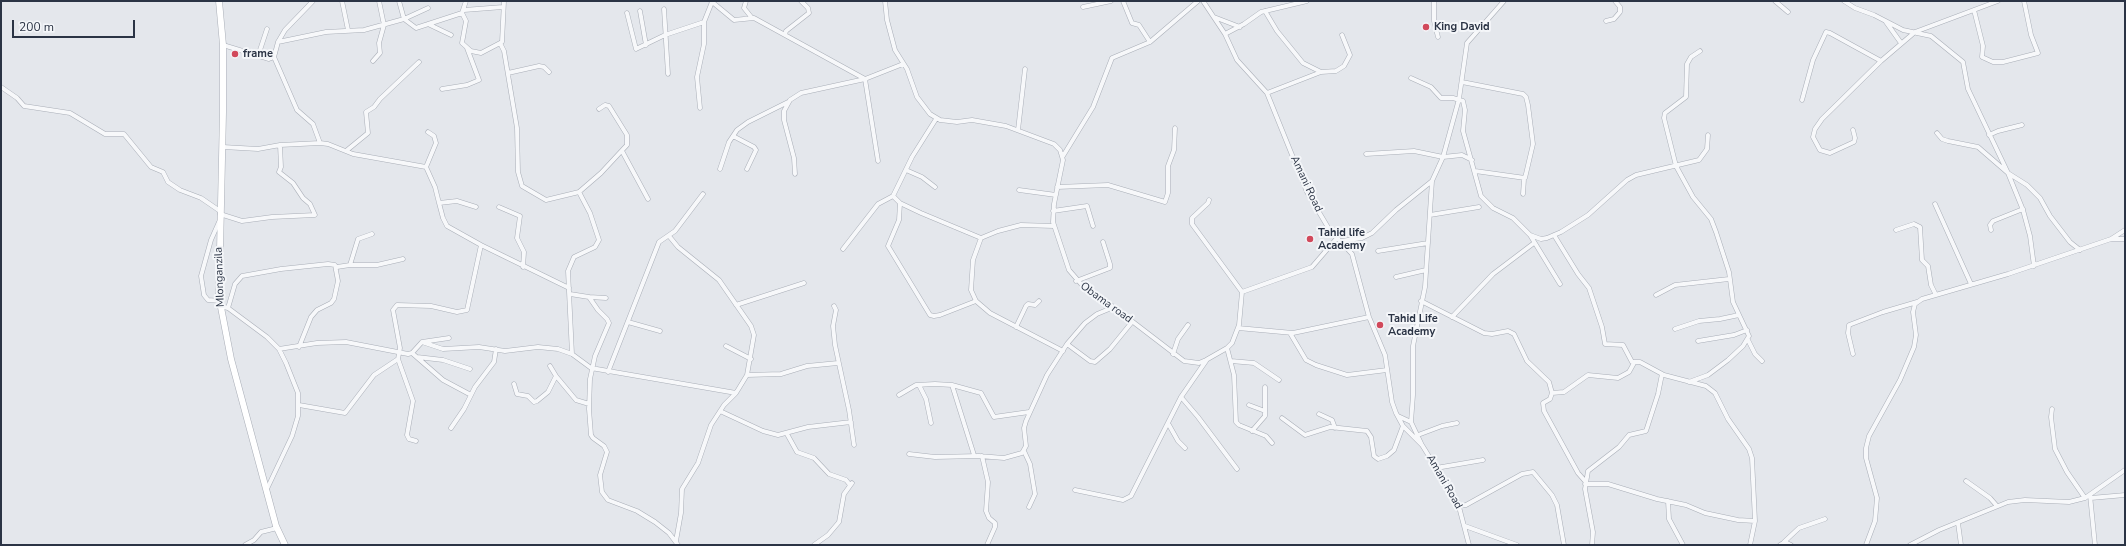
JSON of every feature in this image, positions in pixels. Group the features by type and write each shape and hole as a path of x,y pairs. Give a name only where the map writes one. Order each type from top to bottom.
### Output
{"street":[{"name":"Mlonganzila","path":"219,1 223,45 218,277 220,303 231,359 266,491 277,528 285,545"},
{"path":"313,1 297,17 278,42 274,57 297,110 313,124 320,143"},
{"path":"342,1 348,30"},
{"path":"373,61 380,53 379,43 384,25 379,1"},
{"path":"399,1 404,19 414,28 463,11 503,8"},
{"path":"442,89 467,85 479,80 466,47 462,41 466,21 463,11 466,1"},
{"path":"466,47 470,51 481,53 500,43 502,37 504,1"},
{"path":"746,1 745,9 752,18 865,79"},
{"path":"786,35 786,31 809,13 808,8 801,1"},
{"path":"885,1 887,20 892,41 898,56 907,69 918,98 936,119 957,122 972,120 1018,130 1054,144 1063,156"},
{"path":"1083,7 1111,1"},
{"path":"1123,1 1132,23 1139,25 1150,42"},
{"name":"Obama road","path":"1198,1 1150,42 1112,58 1092,107 1063,156 1056,195 1054,226 1067,267 1076,281 1114,307 1173,354 1184,361 1199,362 1206,360 1227,348"},
{"name":"Amani Road","path":"1202,1 1225,34 1237,60 1267,93 1307,192 1329,229 1352,254 1369,317 1385,355 1392,402 1403,426 1422,445 1459,506 1469,545"},
{"path":"1225,34 1240,26 1258,13 1307,1"},
{"path":"1434,1 1438,37"},
{"path":"1422,445 1411,422 1413,395 1413,346 1426,270 1432,181 1443,157 1459,99 1467,43 1504,1"},
{"path":"1606,21 1614,20 1620,12 1620,6 1615,1"},
{"path":"1775,1 1788,12"},
{"path":"1844,1 1855,8 1903,30 1934,38 1963,62 1968,89 1988,135 2008,173 2022,209 2030,236 2034,266"},
{"path":"1853,130 1855,141 1830,153 1820,150 1813,137 1815,128 1822,119 1881,61 1915,32 1998,1"},
{"path":"1974,10 1984,46 1982,57 1993,62 2003,62 2038,53 2031,35 2024,1"},
{"path":"700,108 697,84 699,66 704,44 704,22 712,2 734,20 752,18"},
{"path":"278,42 306,35 348,30 364,30 404,19 428,8"},
{"path":"664,9 664,35 668,74"},
{"path":"640,10 646,45"},
{"path":"1265,11 1277,31 1303,62 1321,72"},
{"path":"627,13 635,48 646,45 664,35 704,22"},
{"path":"1213,17 1240,26"},
{"path":"1884,20 1901,43"},
{"path":"428,24 451,35"},
{"path":"258,56 267,29"},
{"path":"1802,100 1813,60 1826,32 1881,61"},
{"path":"1267,93 1321,72 1336,71 1347,62 1349,51 1342,35"},
{"path":"500,43 503,47 508,73 518,137 519,175 522,186 546,200 579,192 601,173 627,145 627,135 609,106 605,105 599,109"},
{"path":"223,45 269,59 274,57"},
{"path":"1700,51 1691,57 1687,64 1686,97 1664,116 1676,166 1693,197 1711,219 1721,245 1731,295 1747,330 1748,340 1755,354 1762,361"},
{"path":"346,151 368,133 366,112 374,107 380,99 419,62"},
{"path":"720,169 733,136 748,122 788,102 801,93 865,79 903,64"},
{"path":"508,73 539,66 544,67 549,72"},
{"path":"1018,130 1025,69"},
{"path":"1411,78 1431,87 1441,98 1459,99 1464,104 1464,131 1484,200 1493,208 1513,218 1530,235 1560,284"},
{"path":"865,79 878,161"},
{"path":"1462,82 1509,91 1526,96 1533,144 1524,179 1523,194"},
{"path":"1,88 17,98 24,106 70,113 105,134 124,134 151,167 163,172 168,182 180,190 201,198 220,212 242,221 272,217 314,215 310,204 303,198 293,183 279,172 281,167 280,145"},
{"path":"788,102 784,110 784,120 794,158 795,174"},
{"path":"843,249 878,204 893,196 912,156 936,119"},
{"path":"1988,135 2022,125"},
{"path":"1057,188 1108,185 1165,202 1168,196 1168,166 1174,150 1175,128"},
{"path":"428,132 434,136 436,143 426,166 435,187 442,218 447,226 523,267 569,288"},
{"path":"1937,133 1948,141 1978,147 2008,173 2033,190 2054,222 2070,242 2080,250"},
{"path":"1530,235 1544,239 1554,235 1588,215 1627,180 1641,173 1697,161 1703,156 1707,149 1708,135"},
{"path":"733,136 754,147 756,150 747,169"},
{"path":"222,147 258,149 280,145 320,143 361,155 426,166"},
{"path":"622,151 648,199"},
{"path":"1366,154 1414,151 1443,157 1458,154 1472,160"},
{"path":"906,170 922,177 935,187"},
{"path":"1475,171 1524,179"},
{"path":"1242,292 1312,267 1339,239 1362,238 1372,233 1396,210 1432,181"},
{"path":"1019,190 1056,195"},
{"path":"572,354 570,341 570,294 568,271 571,261 581,253 595,247 599,240 590,213 579,192"},
{"path":"608,372 659,242 669,236 703,194"},
{"path":"893,196 900,203 981,238 998,231 1022,225 1054,226"},
{"path":"1209,200 1208,203 1192,218 1192,224 1242,292 1238,328 1227,348 1234,375 1236,422 1252,431 1266,436 1272,443"},
{"path":"439,203 457,201 476,207"},
{"path":"900,203 899,220 888,246 930,314 933,316 940,315 976,301"},
{"path":"1935,204 1971,284"},
{"path":"1054,211 1087,206 1093,226"},
{"path":"499,207 521,217 517,238 524,252 523,267"},
{"path":"1430,215 1479,207"},
{"path":"1991,230 1990,225 1993,221 2022,209"},
{"path":"220,222 211,240 201,276 204,295 208,300 220,303 259,329 278,349 295,383 299,405 292,436 266,491"},
{"path":"1896,230 1914,224 1920,227 1921,259 1929,268 1931,286 1936,295"},
{"path":"1853,354 1848,333 1849,325 1878,313 2034,266 2112,239 2125,230"},
{"path":"350,265 358,239 372,234"},
{"path":"1554,235 1578,274 1589,288 1602,327 1604,343 1623,345 1634,363"},
{"path":"669,236 678,247 716,277 753,330 754,335 747,375 736,393 720,411 708,430 698,463 682,489 681,513 677,543"},
{"path":"981,238 972,266 972,290 976,301 1016,328 1062,351"},
{"path":"2112,239 2125,239"},
{"path":"1076,281 1110,268 1103,242"},
{"path":"1378,251 1428,243"},
{"path":"1452,317 1493,274 1534,243"},
{"path":"416,441 409,439 407,435 413,401 398,359 400,348 393,314 394,307 397,305 431,306 457,312 468,310 471,302 481,245"},
{"path":"228,308 235,284 242,276 281,268 328,264 337,267 350,265 377,265 403,259"},
{"path":"299,347 311,317 317,310 331,303 334,299 338,281 337,267"},
{"path":"1396,277 1426,270"},
{"path":"1656,295 1675,285 1729,279"},
{"path":"736,305 804,283"},
{"path":"570,294 606,298"},
{"path":"589,297 609,323 591,368 589,404 592,436 607,450 600,475 600,488 604,496 614,503 642,513 655,522 677,543"},
{"path":"1016,328 1026,306 1028,304 1035,306 1039,301"},
{"path":"1421,301 1484,333 1492,334 1511,331 1517,338 1527,361 1549,382 1552,393 1550,398 1543,403 1544,412 1578,473 1585,482 1592,532 1592,545"},
{"path":"1866,545 1875,521 1877,498 1866,458 1866,448 1869,436 1900,380 1914,347 1916,335 1914,312 1916,302"},
{"path":"834,306 836,310 833,326 838,363 851,422 854,445"},
{"path":"1029,507 1035,494 1030,464 1024,451 1026,446 1024,428 1029,412 1047,375 1067,344 1090,318 1114,307"},
{"path":"1675,329 1699,321 1739,315"},
{"path":"1238,328 1290,333 1369,317"},
{"path":"628,322 660,331"},
{"path":"1067,344 1090,361 1095,362 1110,349 1132,322"},
{"path":"1173,354 1178,339 1188,324"},
{"path":"1698,341 1734,335 1747,330"},
{"path":"1290,333 1306,360 1316,365 1347,375 1387,370"},
{"path":"412,354 422,342 449,338"},
{"path":"1688,382 1715,370 1737,352 1748,340"},
{"path":"278,349 299,347 317,343 346,342 412,354 443,380 471,395"},
{"path":"422,342 438,348 479,347 505,351 538,346 572,354 591,368 736,393"},
{"path":"726,346 750,360"},
{"path":"451,428 464,409 471,395 494,362 496,349"},
{"path":"417,357 443,360 470,369"},
{"path":"299,405 345,413 374,375 398,359"},
{"path":"1075,490 1102,497 1128,499 1134,492 1181,397 1206,360"},
{"path":"1231,361 1254,363 1279,380"},
{"path":"1634,363 1640,362 1662,374 1712,389 1728,419 1749,449 1753,463 1755,521 1750,545"},
{"path":"747,375 780,374 807,366 838,363"},
{"path":"1552,393 1564,392 1588,375 1618,378 1629,372 1634,363"},
{"path":"550,366 556,376 576,400 589,404"},
{"path":"1585,482 1591,468 1619,447 1629,434 1644,432 1648,429 1662,374"},
{"path":"514,384 516,393 528,396 534,402 548,392 556,376"},
{"path":"899,395 919,385 952,386 981,393 994,417 1029,412"},
{"path":"919,385 928,404 931,423"},
{"path":"952,386 974,456"},
{"path":"1252,431 1264,417 1266,411 1265,387"},
{"path":"1181,397 1237,469"},
{"path":"1249,405 1266,411"},
{"path":"2052,409 2050,417 2055,449 2064,467 2085,498"},
{"path":"720,411 778,435 787,434 808,427 851,422"},
{"path":"1319,414 1332,420 1335,428"},
{"path":"1398,416 1411,422"},
{"path":"1282,418 1305,436 1310,435 1322,428 1367,431 1371,437 1374,456 1378,459 1387,456 1394,450 1403,426"},
{"path":"1418,435 1442,426 1457,423"},
{"path":"1168,425 1178,441 1185,448"},
{"path":"787,434 797,452 814,458 829,474 846,480 851,484 844,494 837,524 828,535 814,545"},
{"path":"909,454 935,458 982,456 1008,458 1024,451"},
{"path":"982,456 988,482 986,511 989,518 995,523 995,527 987,545"},
{"path":"1436,468 1483,460"},
{"path":"1910,545 1997,506 2025,500 2069,502 2085,498 2090,496 2125,470"},
{"path":"1459,506 1466,505 1522,474 1533,472 1552,496 1557,505 1564,545"},
{"path":"1966,481 1990,498 1997,506"},
{"path":"1585,482 1608,484 1657,499 1686,505 1705,513 1738,520 1755,521"},
{"path":"2090,496 2125,495"},
{"path":"2090,496 2095,545"},
{"path":"1668,501 1669,519 1683,545"},
{"path":"1780,545 1798,528 1825,518"},
{"path":"1958,523 1961,545"},
{"path":"1465,526 1517,545"},
{"path":"245,545 254,540 260,532 277,528"},
{"path":"1784,542 1792,545"}],"place":[{"name":"King David","path":"1426,27"},
{"name":"frame","path":"235,54"},
{"name":"Tahid life Academy","path":"1310,239"},
{"name":"Tahid Life Academy","path":"1380,325"}]}
